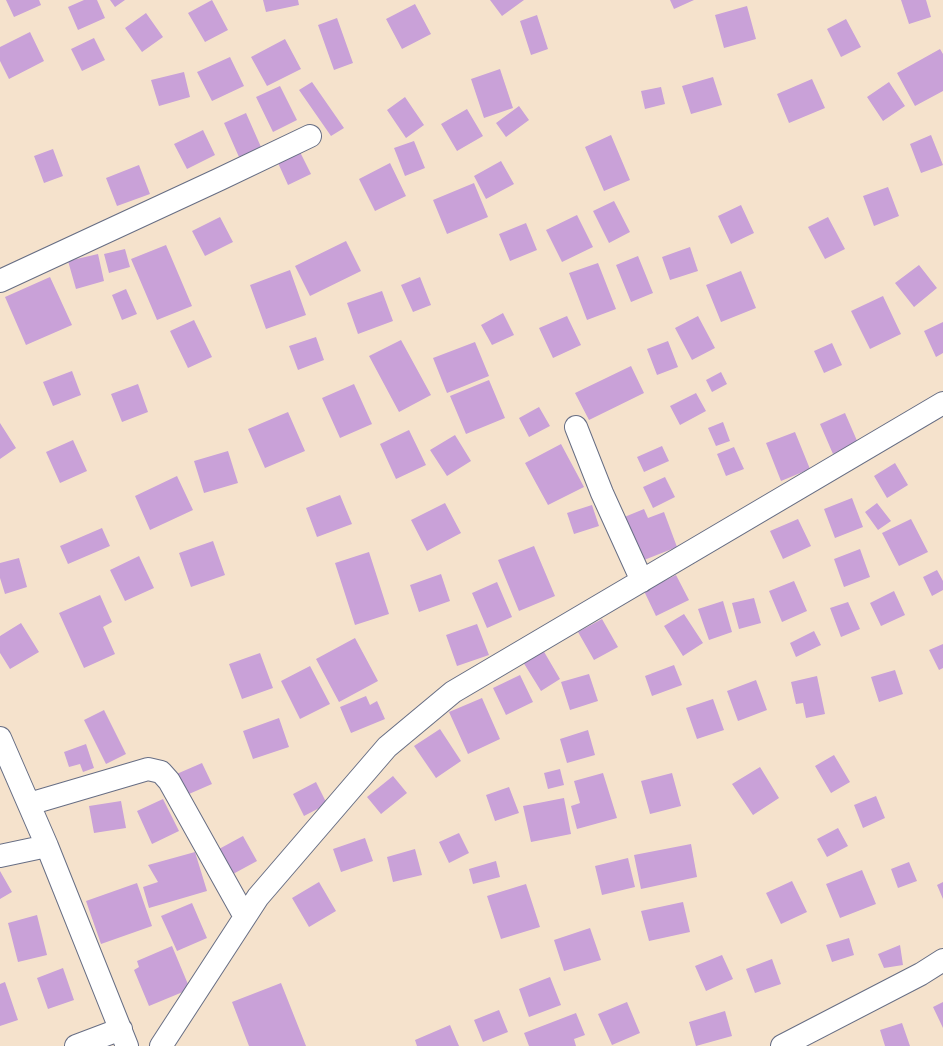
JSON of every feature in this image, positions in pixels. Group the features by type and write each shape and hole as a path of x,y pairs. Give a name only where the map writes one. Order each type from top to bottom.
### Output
{"street":[{"path":"0,281 310,136"},
{"path":"161,1046 258,897 387,746 454,692 943,403"},
{"path":"576,427 602,493 642,581"},
{"path":"0,738 48,846 124,1038 76,1046"},
{"path":"29,804 148,769 161,772 169,781 245,917"},
{"path":"0,856 48,846"},
{"path":"782,1046 921,974 943,960"}],"building":[{"path":"6,0 39,0 41,5 14,17"},
{"path":"84,0 97,0 105,18 78,30 68,7"},
{"path":"110,0 125,0 115,7"},
{"path":"212,0 228,30 205,42 188,13"},
{"path":"263,0 298,0 299,5 266,12"},
{"path":"490,0 524,0 502,16"},
{"path":"670,0 694,0 674,9"},
{"path":"901,0 926,0 931,17 909,24"},
{"path":"415,4 431,34 402,49 386,19"},
{"path":"747,6 756,39 724,48 715,15"},
{"path":"146,13 163,37 142,52 125,28"},
{"path":"537,15 548,49 531,55 520,21"},
{"path":"337,18 353,63 334,70 318,25"},
{"path":"846,19 861,47 841,57 827,29"},
{"path":"30,32 44,61 9,79 0,61 0,47"},
{"path":"94,38 105,60 82,71 71,49"},
{"path":"285,39 301,69 267,86 251,57"},
{"path":"940,49 943,54 943,91 915,106 897,73"},
{"path":"230,57 244,86 212,101 197,72"},
{"path":"500,69 513,108 484,118 471,79"},
{"path":"184,72 190,97 159,106 151,80"},
{"path":"713,77 722,105 691,114 682,86"},
{"path":"812,79 825,108 789,123 777,94"},
{"path":"312,82 344,128 331,136 299,90"},
{"path":"889,82 905,106 883,121 867,97"},
{"path":"280,86 297,120 273,132 256,97"},
{"path":"661,87 665,104 645,109 641,91"},
{"path":"405,97 424,125 406,138 387,110"},
{"path":"519,106 529,120 506,137 496,123"},
{"path":"467,109 483,136 457,151 441,124"},
{"path":"246,113 261,147 239,157 224,123"},
{"path":"203,130 215,155 187,169 174,144"},
{"path":"611,135 630,180 604,191 585,147"},
{"path":"931,135 943,165 921,173 910,144"},
{"path":"414,141 425,168 405,176 394,148"},
{"path":"53,149 63,176 44,183 34,156"},
{"path":"300,152 311,174 288,185 278,163"},
{"path":"501,161 514,184 486,199 474,176"},
{"path":"390,163 406,196 375,211 359,179"},
{"path":"139,165 150,194 117,206 106,178"},
{"path":"474,183 488,217 447,234 433,200"},
{"path":"888,187 899,216 874,226 863,196"},
{"path":"614,201 630,232 609,243 593,211"},
{"path":"741,205 754,233 731,244 718,216"},
{"path":"577,215 593,247 562,262 546,230"},
{"path":"220,217 233,242 205,256 192,231"},
{"path":"828,217 845,249 825,259 808,227"},
{"path":"526,223 537,250 510,261 499,234"},
{"path":"346,241 361,271 310,296 295,266"},
{"path":"166,245 192,306 157,320 131,259"},
{"path":"690,247 698,271 670,280 662,257"},
{"path":"125,249 130,267 109,273 104,254"},
{"path":"98,254 104,281 76,289 68,261"},
{"path":"638,256 653,293 631,302 616,265"},
{"path":"598,263 616,309 587,320 569,273"},
{"path":"919,265 937,288 914,307 895,283"},
{"path":"290,270 306,315 266,329 250,285"},
{"path":"741,271 756,308 721,322 706,285"},
{"path":"50,277 72,325 26,345 5,297"},
{"path":"420,277 431,305 413,312 401,285"},
{"path":"126,289 137,314 122,320 112,295"},
{"path":"382,291 393,321 358,334 347,303"},
{"path":"883,296 901,334 870,349 851,311"},
{"path":"503,313 514,335 492,345 481,325"},
{"path":"567,316 581,345 553,358 539,328"},
{"path":"698,316 715,348 692,360 675,328"},
{"path":"194,320 212,357 188,368 170,331"},
{"path":"943,322 943,353 936,357 924,331"},
{"path":"316,337 324,360 298,370 289,346"},
{"path":"401,340 431,395 399,412 369,356"},
{"path":"668,341 678,367 657,375 647,349"},
{"path":"475,342 489,376 447,393 433,358"},
{"path":"832,343 842,365 824,373 814,351"},
{"path":"631,366 644,393 589,420 575,393"},
{"path":"72,371 81,395 53,406 43,382"},
{"path":"721,372 727,384 712,392 706,380"},
{"path":"489,380 505,418 466,434 450,396"},
{"path":"138,384 148,412 122,422 111,394"},
{"path":"354,384 372,424 340,438 322,398"},
{"path":"696,393 706,411 680,425 670,406"},
{"path":"539,407 550,426 529,437 519,418"},
{"path":"288,412 305,451 265,468 248,429"},
{"path":"845,413 858,443 833,454 820,424"},
{"path":"723,422 730,441 716,446 708,428"},
{"path":"0,423 16,448 0,459"},
{"path":"409,430 426,465 396,479 380,444"},
{"path":"795,432 810,469 781,481 766,443"},
{"path":"455,435 471,461 447,476 430,450"},
{"path":"73,440 87,471 60,483 46,452"},
{"path":"561,444 584,487 548,505 525,463"},
{"path":"662,446 669,461 644,472 637,457"},
{"path":"734,447 744,469 726,476 717,454"},
{"path":"228,451 238,483 204,493 194,461"},
{"path":"895,463 908,485 887,498 874,476"},
{"path":"177,476 193,510 150,530 135,496"},
{"path":"665,477 675,497 653,508 643,487"},
{"path":"340,495 352,524 317,537 306,508"},
{"path":"852,498 863,527 835,538 824,509"},
{"path":"445,503 461,533 427,551 411,520"},
{"path":"877,503 891,521 878,530 865,512"},
{"path":"592,505 599,526 574,534 567,513"},
{"path":"644,509 648,518 664,512 677,547 639,562 622,518"},
{"path":"798,519 811,546 783,559 770,531"},
{"path":"911,519 928,552 899,566 882,533"},
{"path":"102,528 110,546 68,564 60,546"},
{"path":"213,541 225,575 191,587 179,553"},
{"path":"534,546 555,596 519,611 498,560"},
{"path":"860,549 870,577 844,587 834,559"},
{"path":"369,552 389,614 355,625 335,563"},
{"path":"139,556 154,588 125,601 110,570"},
{"path":"19,558 27,587 5,594 0,578 0,563"},
{"path":"937,570 943,581 943,590 932,596 923,577"},
{"path":"441,574 450,601 419,612 410,585"},
{"path":"676,575 689,600 656,616 644,591"},
{"path":"794,581 807,611 782,622 769,591"},
{"path":"497,582 512,617 487,628 472,593"},
{"path":"894,591 905,615 881,626 870,603"},
{"path":"100,595 112,622 103,627 115,654 84,668 59,613"},
{"path":"754,598 761,623 739,629 732,603"},
{"path":"723,601 732,632 709,640 698,609"},
{"path":"848,602 860,629 841,637 830,608"},
{"path":"684,614 703,643 683,656 664,626"},
{"path":"602,619 618,647 594,660 578,632"},
{"path":"21,623 39,652 10,669 0,653 0,636"},
{"path":"477,624 489,655 457,666 446,635"},
{"path":"814,631 821,645 796,657 790,643"},
{"path":"355,638 378,681 339,702 316,659"},
{"path":"943,644 943,668 939,670 929,650"},
{"path":"543,650 560,679 541,691 523,662"},
{"path":"260,653 273,688 242,699 229,664"},
{"path":"674,665 682,685 652,696 645,676"},
{"path":"310,666 330,704 300,719 281,681"},
{"path":"895,670 903,694 879,702 871,677"},
{"path":"589,674 598,701 570,710 561,682"},
{"path":"520,675 533,702 506,715 493,688"},
{"path":"817,676 825,714 806,718 803,703 796,704 791,682"},
{"path":"756,680 767,710 738,721 727,691"},
{"path":"366,696 370,705 377,701 385,719 351,733 340,707"},
{"path":"482,698 500,739 468,754 449,712"},
{"path":"713,699 724,730 697,739 686,708"},
{"path":"104,710 126,754 106,764 84,720"},
{"path":"279,718 289,747 253,759 243,731"},
{"path":"440,729 461,761 436,778 414,746"},
{"path":"588,730 595,755 567,763 560,739"},
{"path":"86,744 94,768 83,772 80,764 69,767 64,752"},
{"path":"834,755 850,782 831,793 815,766"},
{"path":"202,763 212,784 182,797 172,776"},
{"path":"760,767 779,798 753,815 732,784"},
{"path":"560,769 564,785 548,789 544,773"},
{"path":"603,773 617,818 577,829 571,806 580,803 574,781"},
{"path":"672,773 681,806 650,814 641,781"},
{"path":"393,776 407,793 381,814 367,797"},
{"path":"316,782 327,804 304,816 293,794"},
{"path":"509,787 519,813 495,821 486,795"},
{"path":"876,796 885,818 863,828 854,805"},
{"path":"564,798 571,834 531,842 523,806"},
{"path":"163,799 179,831 152,844 137,811"},
{"path":"121,801 126,828 94,833 89,806"},
{"path":"838,828 848,846 827,857 817,839"},
{"path":"459,833 469,853 449,863 439,842"},
{"path":"243,836 257,861 233,874 219,849"},
{"path":"365,838 373,861 341,872 333,849"},
{"path":"691,844 697,877 641,889 634,855"},
{"path":"415,849 422,875 393,882 387,857"},
{"path":"195,852 207,891 149,908 143,887 158,882 148,865"},
{"path":"628,858 635,887 602,895 595,866"},
{"path":"496,861 500,877 473,884 469,869"},
{"path":"909,862 917,881 898,888 891,869"},
{"path":"862,870 876,904 840,918 826,884"},
{"path":"0,871 12,892 0,899"},
{"path":"792,881 807,912 781,924 766,893"},
{"path":"319,882 336,911 309,927 292,898"},
{"path":"943,882 943,899 937,885"},
{"path":"137,883 152,926 101,944 86,901"},
{"path":"526,884 540,927 501,939 487,896"},
{"path":"683,902 690,932 649,941 641,911"},
{"path":"192,903 207,938 177,951 161,916"},
{"path":"37,915 47,955 18,962 8,923"},
{"path":"590,928 601,960 564,971 554,940"},
{"path":"849,938 854,955 832,962 826,945"},
{"path":"900,945 903,965 884,968 878,954"},
{"path":"172,946 190,989 149,1006 134,970 139,967 137,961"},
{"path":"722,955 733,979 706,991 695,966"},
{"path":"772,959 781,984 755,993 746,969"},
{"path":"63,968 74,1000 48,1009 37,978"},
{"path":"550,977 561,1005 529,1017 519,989"},
{"path":"5,982 18,1020 0,1026 0,984"},
{"path":"281,983 306,1046 249,1046 232,1002"},
{"path":"627,1002 640,1033 612,1045 598,1014"},
{"path":"943,1002 943,1028 933,1007"},
{"path":"499,1010 508,1032 483,1042 474,1020"},
{"path":"725,1011 732,1036 696,1046 689,1022"},
{"path":"576,1013 585,1035 574,1039 576,1046 529,1046 524,1033"},
{"path":"902,1023 910,1046 885,1046 880,1030"},
{"path":"450,1025 459,1046 417,1046 415,1040"}]}
